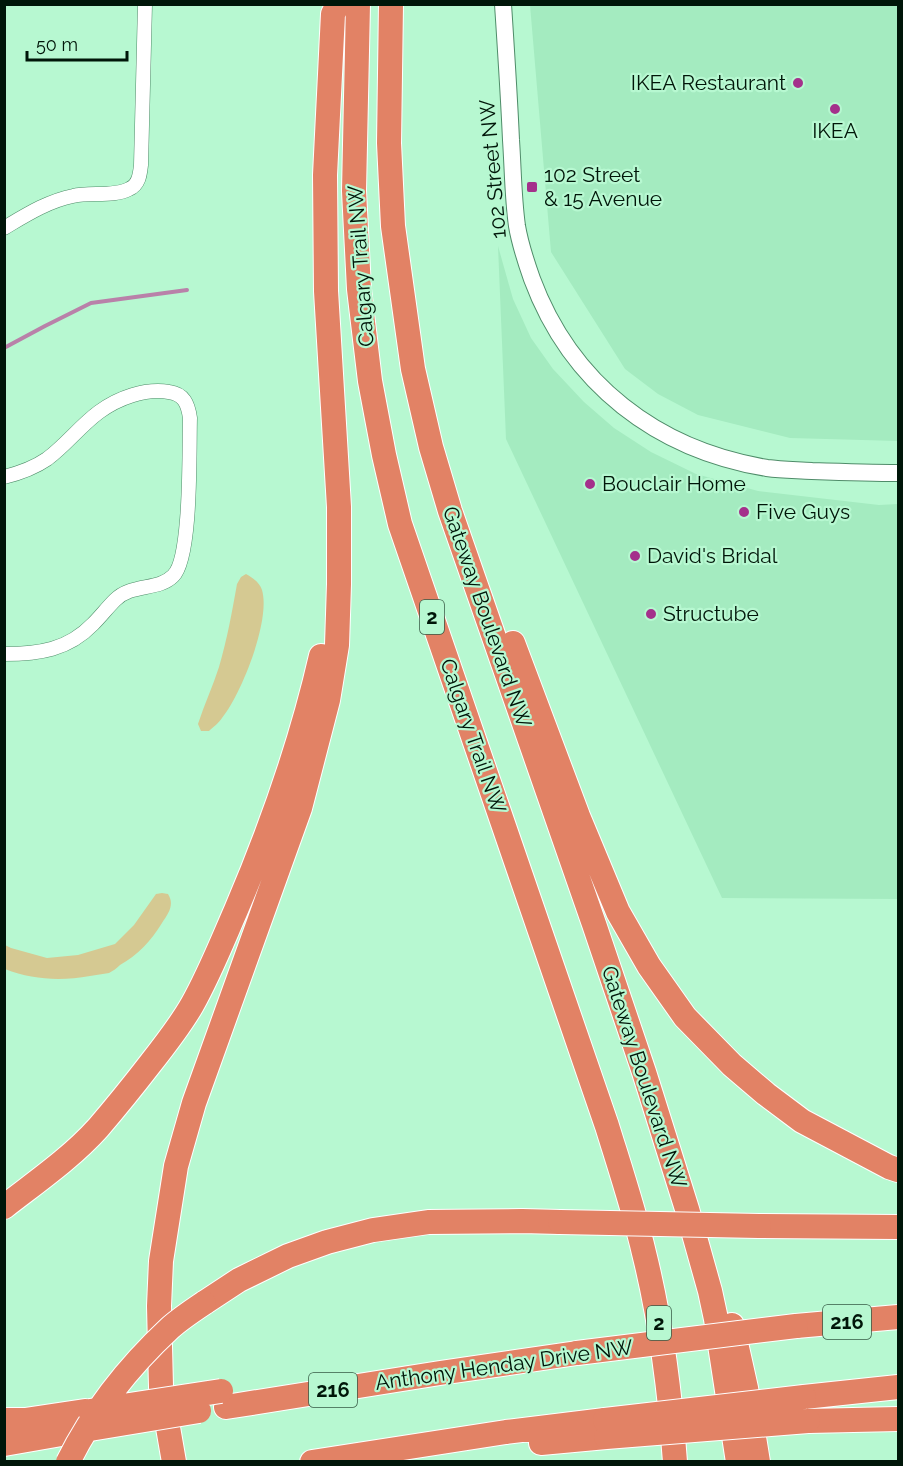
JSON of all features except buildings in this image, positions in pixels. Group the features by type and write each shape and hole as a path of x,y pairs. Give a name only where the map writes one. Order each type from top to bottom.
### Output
{"highway":[{"path":"174,1461 162,1387 159,1306 161,1261 176,1166 194,1103 300,808 328,700 337,645 338,486 326,291 325,187 333,14 338,4"},
{"name":"Calgary Trail NW","path":"358,4 354,191 359,289 370,381 384,455 400,524 607,1126 632,1206 645,1254 658,1322 675,1461"},
{"name":"Gateway Boulevard NW","path":"391,4 389,143 393,226 413,369 431,447 450,511 644,1072 687,1209 716,1319 738,1461"},
{"path":"450,511 478,553 596,860 618,912 649,966 685,1017 732,1065 765,1094 802,1121 898,1170"},
{"path":"4,1207 56,1167 97,1129 134,1086 170,1039 192,1005 213,963 252,872 286,779 314,685 339,584"},
{"path":"644,1072 694,1187 718,1263 746,1388 758,1461"},
{"path":"68,1461 94,1416 142,1356 171,1328 239,1280 288,1256 327,1242 374,1230 428,1222 522,1221 898,1227"},
{"name":"Anthony Henday Drive NW","path":"4,1444 88,1420 223,1399 796,1326 898,1317"},
{"path":"316,1461 439,1454 804,1396 898,1387"},
{"path":"605,1428 898,1419"},
{"path":"4,1420 88,1420"}],"street":[{"path":"4,228 57,200 75,195 122,192 135,185 141,165 145,4"},
{"name":"102 Street NW","path":"503,4 517,228 539,298 555,328 588,374 621,406 649,425 676,441 707,453 768,468 898,473"},
{"path":"4,477 27,470 47,459 99,412 127,397 141,393 173,392 184,398 189,409 187,525 178,570 173,576 158,584 133,589 120,595 85,631 56,648 34,653 4,654"}],"shaded area":[{"path":"530,5 898,5 898,441 790,438 698,415 658,394 625,369 551,252"},
{"path":"498,246 513,299 531,338 553,369 584,402 614,428 651,452 696,474 758,491 879,505 898,504 898,899 722,898 506,439"},
{"path":"246,574 260,585 262,590 264,603 258,638 238,693 230,707 209,731 201,731 198,724 222,657 237,584"},
{"path":"156,894 168,894 171,906 158,930 133,957 109,973 68,979 26,975 5,969 5,945 47,958 78,955 115,944 134,925"}],"waterway":[{"path":"4,348 91,303 187,290"}],"place":[{"name":"IKEA Restaurant","path":"798,83"},
{"name":"IKEA","path":"835,109"},
{"name":"102 Street & 15 Avenue","path":"532,187"},
{"name":"Bouclair Home","path":"590,484"},
{"name":"Five Guys","path":"744,512"},
{"name":"David's Bridal","path":"635,556"},
{"name":"Structube","path":"651,614"}]}
